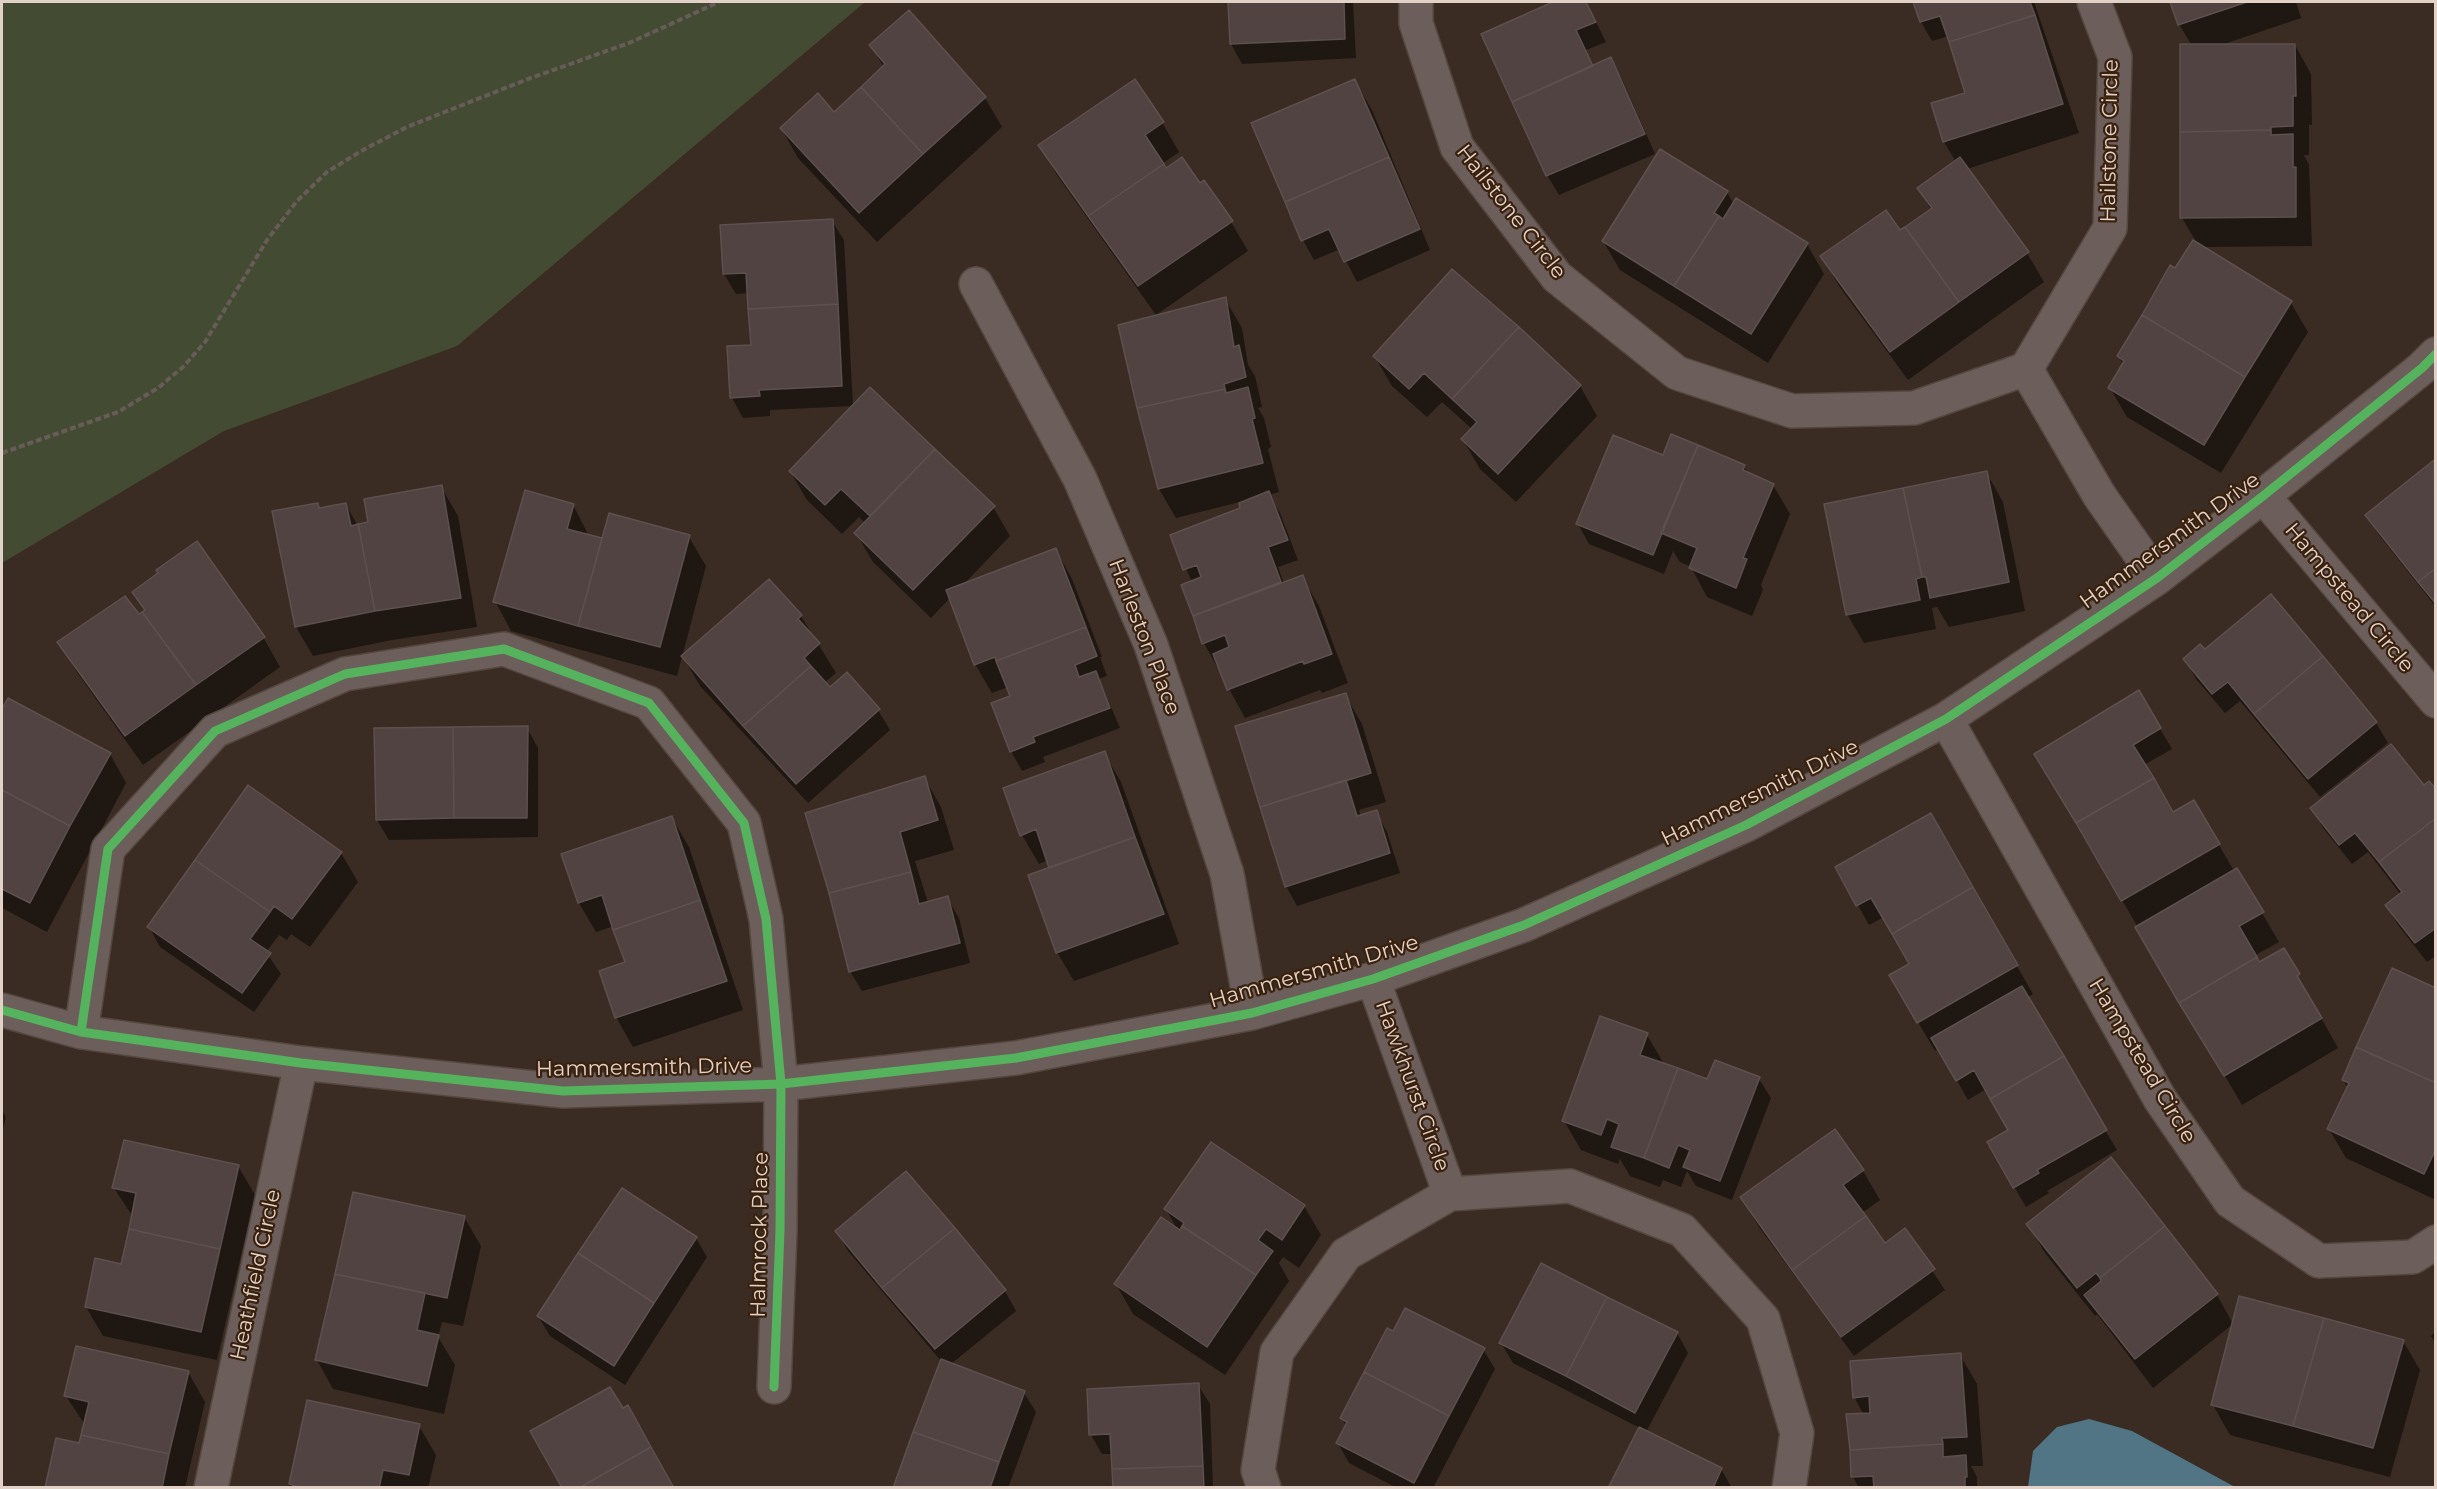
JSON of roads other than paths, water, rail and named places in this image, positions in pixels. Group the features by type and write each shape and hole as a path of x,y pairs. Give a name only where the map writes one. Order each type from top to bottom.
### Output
{"street":[{"name":"Hailstone Circle","path":"1416,2 1416,23 1457,147 1557,277 1677,373 1792,411 1914,408 2026,369 2110,228 2115,57 2094,2"},
{"name":"Harleston Place","path":"976,284 1080,479 1151,645 1227,874 1252,1012"},
{"name":"Hammersmith Drive","path":"2,1010 81,1032 301,1063 563,1091 781,1084 1016,1058 1252,1012 1373,979 1524,925 1746,825 1946,719 2157,578 2264,496 2422,368 2436,354"},
{"path":"2026,369 2099,495 2157,578"},
{"name":"Hampstead Circle","path":"2264,496 2436,701"},
{"name":"Halmrock Place","path":"81,1032 108,849 215,731 345,675 504,649 649,703 744,823 766,919 781,1084 780,1231 774,1387"},
{"name":"Hampstead Circle","path":"1946,719 2160,1099 2230,1201 2319,1261 2413,1257 2436,1242"},
{"name":"Hawkhurst Circle","path":"1373,979 1450,1194"},
{"name":"Heathfield Circle","path":"211,1488 301,1063"},
{"name":"Hawkhurst Circle","path":"1264,1488 1258,1470 1277,1352 1346,1254 1450,1194 1570,1186 1682,1230 1763,1318 1797,1433 1789,1488"}],"water":[{"path":"2089,1419 2132,1431 2235,1487 2028,1487 2033,1451 2057,1427"}]}
